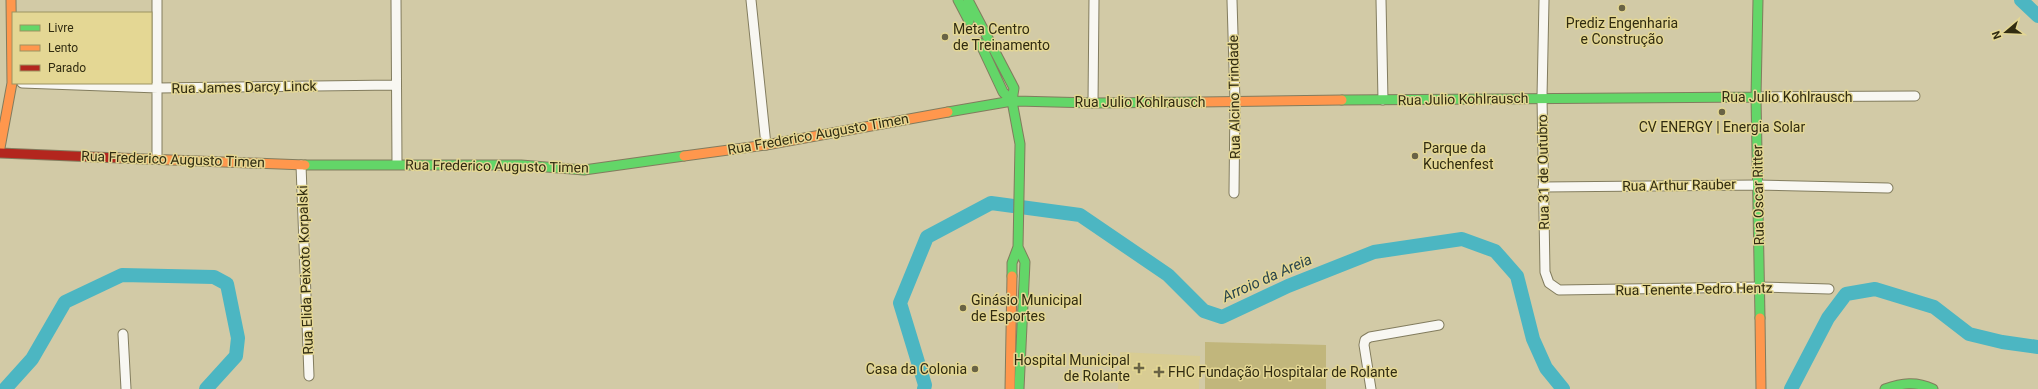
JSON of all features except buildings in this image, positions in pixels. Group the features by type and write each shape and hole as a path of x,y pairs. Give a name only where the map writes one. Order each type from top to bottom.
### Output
{"street":[{"path":"0,148 12,83 11,0"},
{"path":"157,0 157,158"},
{"path":"396,0 396,164"},
{"path":"751,0 766,145"},
{"path":"958,0 1014,88 1012,101 1018,126 1019,180 1018,247 1012,263 1010,389"},
{"path":"968,0 984,42"},
{"path":"1093,103 1094,0"},
{"name":"Rua Alcino Trindade","path":"1232,0 1235,102 1234,193"},
{"path":"1381,0 1383,100"},
{"name":"Rua 31 de Outubro","path":"1544,0 1542,97 1545,272 1549,283 1559,290"},
{"name":"Rua Oscar Ritter","path":"1758,0 1756,97 1760,287 1760,389"},
{"name":"Rua James Darcy Linck","path":"49,84 158,88 395,85"},
{"name":"Rua Julio Kohlrausch","path":"1012,101 1093,103 1542,97 1915,96"},
{"name":"Rua Frederico Augusto Timen","path":"0,153 157,158 301,165 521,165 584,170 766,145 1012,101"},
{"name":"Rua Elida Peixoto Korpalski","path":"301,165 309,376"},
{"name":"Rua Arthur Rauber","path":"1543,187 1757,185 1888,188"},
{"path":"1018,247 1025,262 1019,389"},
{"name":"Rua Tenente Pedro Hentz","path":"1559,290 1760,287 1829,289"},
{"path":"1371,389 1364,345 1365,340 1370,337 1439,325"},
{"path":"123,334 126,389"},
{"path":"1011,334 1021,336"},
{"path":"1885,389 1906,382 1924,383 1933,389"}],"shaded area":[{"path":"1205,342 1326,345 1326,389 1205,389"},
{"name":"FHC Fundação Hospitalar de Rolante","path":"1120,352 1200,356 1199,389 1118,389"}],"waterway":[{"path":"2021,0 2038,16"},
{"name":"Arroio da Areia","path":"924,389 925,385 900,303 927,237 991,203 1080,215 1168,275 1204,311 1222,317 1288,286 1374,252 1462,239 1495,251 1517,276 1533,339 1546,368 1563,389"},
{"name":"Arroio da Areia","path":"5,389 32,359 65,302 122,275 214,277 227,284 238,338 236,356 206,389"},
{"name":"Arroio da Areia","path":"1791,389 1828,318 1846,294 1875,289 1934,307 1969,334 2002,342 2038,347"}],"traffic: fast":[{"path":"958,0 969,21"},
{"path":"968,0 1014,88 1012,101 1020,144 1018,247 1012,263 1012,276"},
{"path":"1758,0 1756,97 1760,318"},
{"path":"980,43 1003,92 1012,101"},
{"path":"1342,100 1756,97"},
{"path":"948,112 1012,101 1093,103 1200,102"},
{"path":"305,165 521,165 584,170 684,156"},
{"path":"1018,247 1025,262 1019,389"},
{"path":"1885,389 1897,385 1909,384 1927,386 1933,389"}],"traffic: slow":[{"path":"0,148 12,83 11,0"},
{"path":"1200,102 1342,100"},
{"path":"684,156 766,145 948,112"},
{"path":"119,158 305,165"},
{"path":"1010,389 1012,276"},
{"path":"1760,318 1761,389"}],"traffic: jam":[{"path":"0,153 119,158"}],"place":[{"name":"Prediz Engenharia e Construção","path":"1622,8"},
{"name":"Meta Centro de Treinamento","path":"945,37"},
{"name":"CV ENERGY | Energia Solar","path":"1722,112"},
{"name":"Parque da Kuchenfest","path":"1415,156"},
{"name":"Ginásio Municipal de Esportes","path":"963,308"},
{"name":"Hospital Municipal de Rolante","path":"1139,368"},
{"name":"Casa da Colonia","path":"975,369"},
{"name":"FHC Fundação Hospitalar de Rolante","path":"1159,372"}]}
